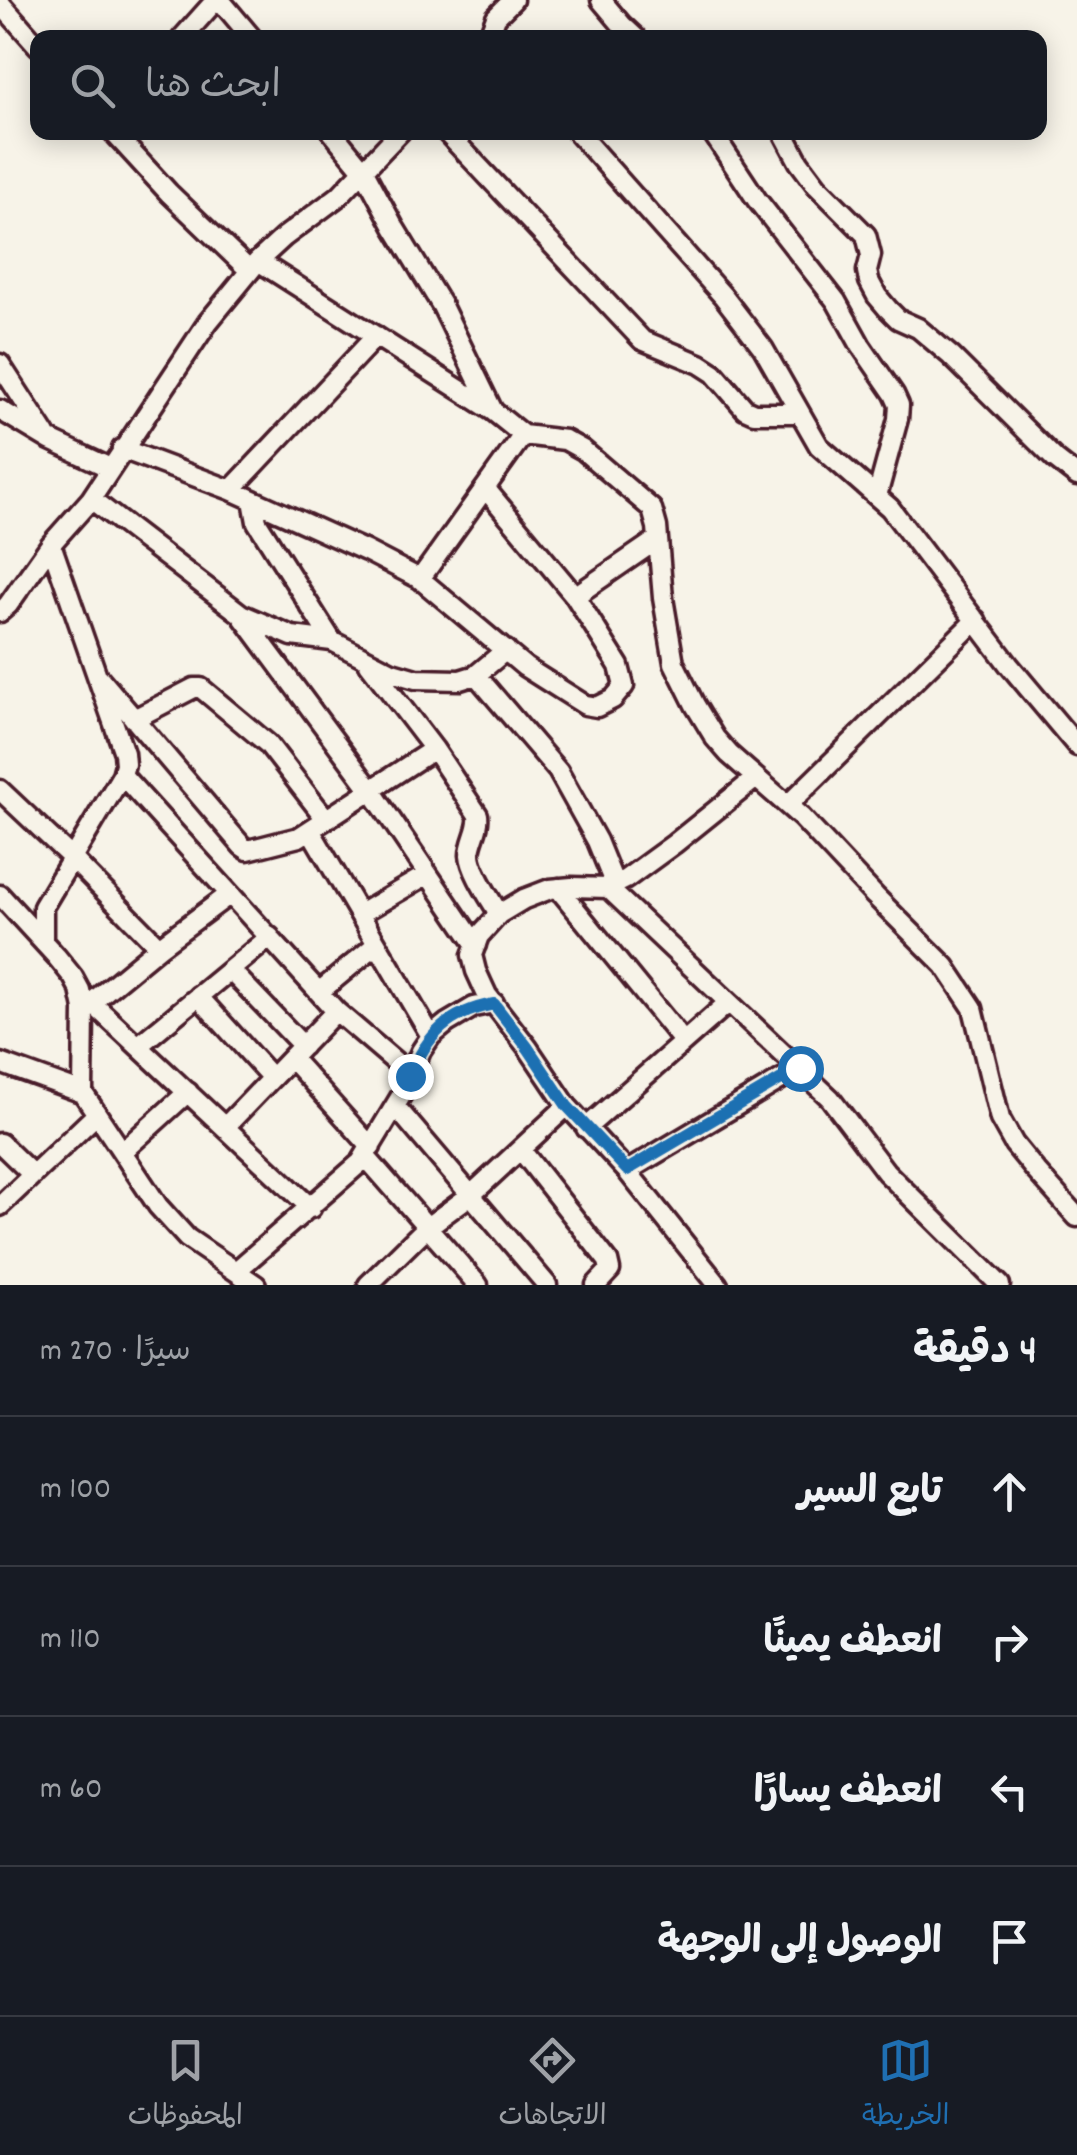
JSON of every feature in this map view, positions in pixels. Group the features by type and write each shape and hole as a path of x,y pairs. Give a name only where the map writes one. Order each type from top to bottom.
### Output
{"street":[{"path":"190,30 218,0 245,30"},
{"path":"491,30 496,17 513,0"},
{"path":"601,0 627,30"},
{"path":"0,3 30,37"},
{"path":"120,140 169,193 255,266 376,336 493,411 523,435 565,440 583,450 652,509 674,662 695,705 729,754 801,817 962,988 972,1008 1000,1119 1025,1158 1077,1217"},
{"path":"339,140 364,170 457,333 493,411"},
{"path":"0,612 90,500 208,322 284,237 340,196 392,140"},
{"path":"454,140 642,340 700,364 754,413 799,413"},
{"path":"584,140 723,296 763,348 819,446 890,508 1077,746"},
{"path":"717,140 756,200 836,301 899,405 877,496"},
{"path":"787,140 817,186 866,235 871,256 869,280 888,310 918,328 951,356 1077,476"},
{"path":"231,490 376,336"},
{"path":"0,364 50,440"},
{"path":"0,410 50,440 110,468"},
{"path":"420,579 523,435"},
{"path":"122,449 231,490 366,551 420,579 525,667 585,705 597,707 613,699 624,686 619,666 575,596 485,488"},
{"path":"90,500 241,614 292,636 332,641 416,680 460,680 476,675 506,650"},
{"path":"253,500 257,522 332,641"},
{"path":"575,596 658,539"},
{"path":"43,940 43,907 126,764 52,544"},
{"path":"241,614 371,790 476,946"},
{"path":"788,805 976,620"},
{"path":"364,659 434,748 478,815 470,852 472,866 500,914"},
{"path":"97,675 248,850 298,837 434,748"},
{"path":"476,675 558,772 597,841 612,886 728,1004 839,1108 886,1172 1000,1285"},
{"path":"134,719 201,688 268,744 326,819"},
{"path":"122,775 336,1011 410,1076"},
{"path":"718,1285 627,1170 567,1106 494,1004 472,955 479,936 500,914 524,899 550,889 612,886 644,868 756,778"},
{"path":"0,790 158,947"},
{"path":"310,830 431,1036"},
{"path":"360,914 428,874"},
{"path":"558,888 683,1040"},
{"path":"82,1093 88,1006 230,894"},
{"path":"0,895 73,977 88,1006 138,1046 311,1208"},
{"path":"138,1046 270,937"},
{"path":"319,992 377,944"},
{"path":"230,970 297,1052 426,1228 478,1285"},
{"path":"198,996 272,1078"},
{"path":"236,1271 311,1208 368,1152 431,1036 474,1007 494,1004"},
{"path":"586,1128 728,1004"},
{"path":"225,1127 336,1011"},
{"path":"0,1064 82,1093 158,1206 187,1238 256,1285"},
{"path":"627,1170 800,1068"},
{"path":"122,1152 188,1092"},
{"path":"396,1106 547,1285"},
{"path":"368,1285 426,1228 472,1194 567,1106"},
{"path":"0,1206 96,1114"},
{"path":"0,1143 32,1175"},
{"path":"521,1150 608,1261 610,1270 596,1285"}],"route":[{"path":"410,1076 431,1036 474,1007 494,1004 567,1106 627,1170 800,1068"}]}
